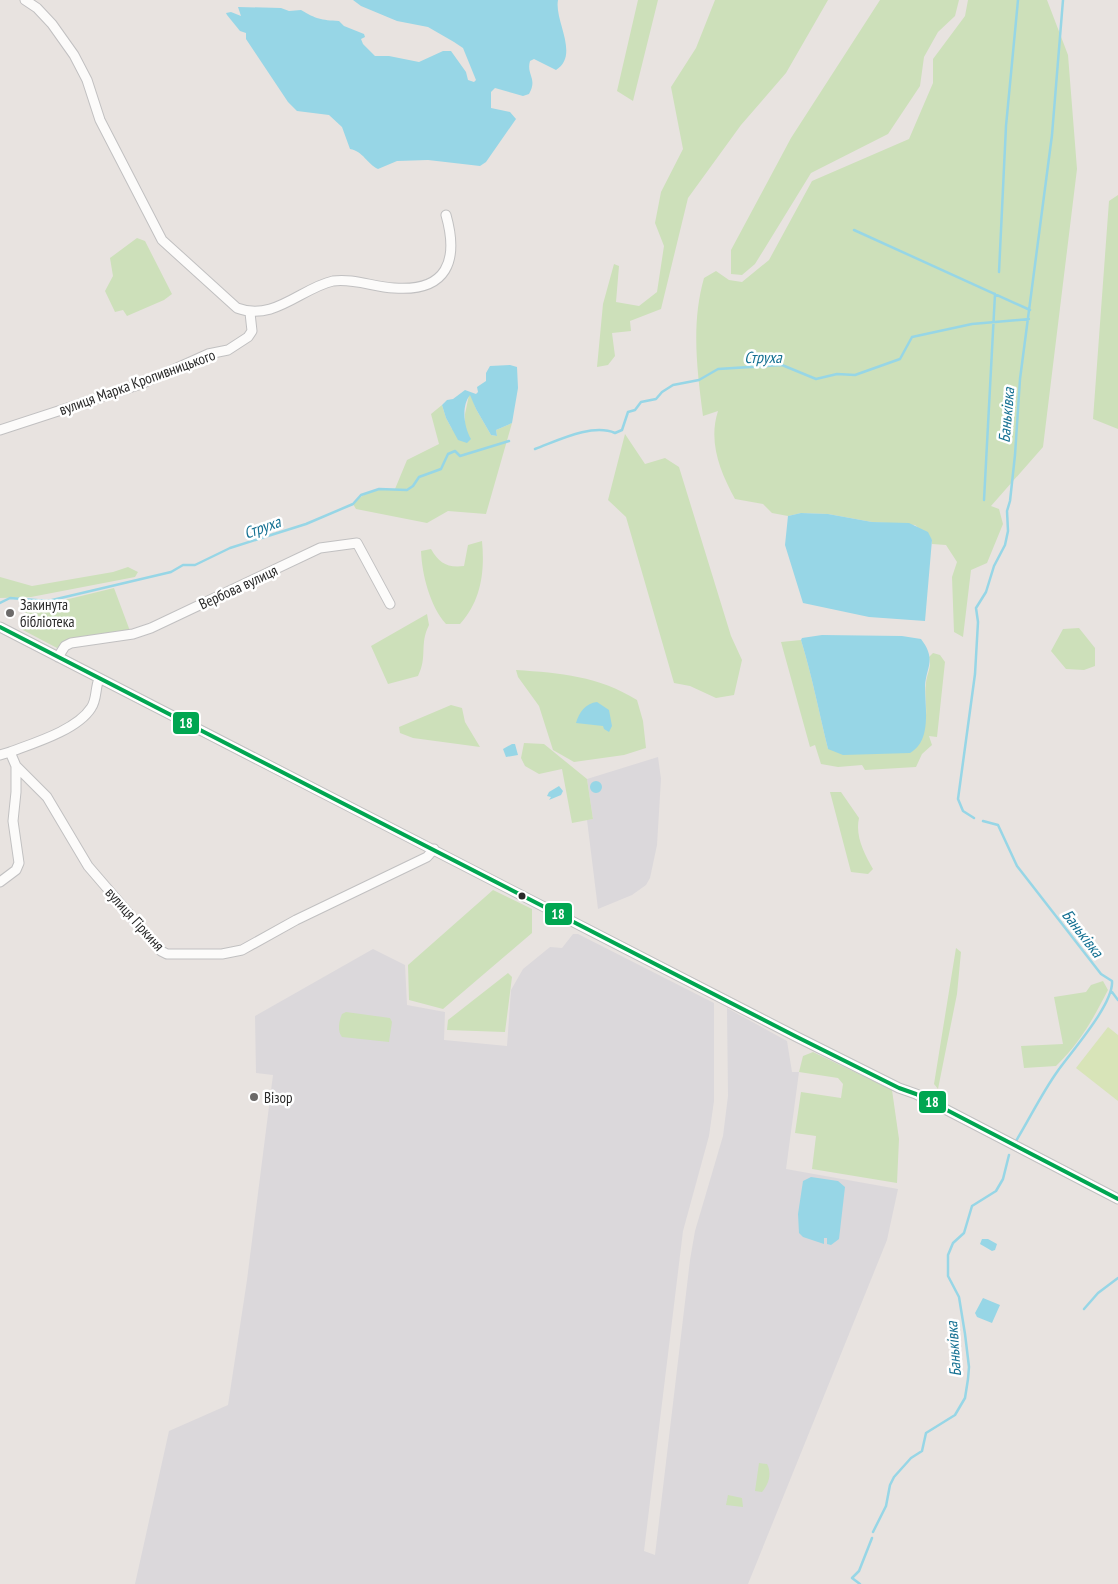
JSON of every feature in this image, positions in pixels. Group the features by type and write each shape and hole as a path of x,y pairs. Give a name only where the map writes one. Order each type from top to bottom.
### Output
{"street":[{"path":"24,0 52,24 74,55 87,80 100,120 162,240 237,308 250,313 288,303 330,282 342,280 394,288 413,288 432,283 440,278 447,267 451,254 452,236 446,215"},
{"name":"вулиця Марка Кропивницького","path":"0,430 141,384 208,354 228,350 248,337 252,331 250,313"},
{"name":"Вербова вулиця","path":"58,657 65,646 71,643 133,634 151,628 320,548 357,543 390,604"},
{"path":"0,627 797,1037 928,1100 1118,1199"},
{"path":"0,755 52,736 87,713 92,707 99,679"},
{"name":"вулиця Гіркиня","path":"10,752 16,766 47,797 88,866 161,951 168,954 222,954 242,950 296,920 427,857 434,849"},
{"path":"0,882 16,870 19,863 12,821 16,792 16,766"}],"shaded area":[{"path":"658,757 661,779 657,845 650,878 646,885 632,895 598,909 587,820 593,819 587,779"},
{"path":"573,934 578,934 714,1003 714,1101 709,1136 683,1231 644,1551 655,1555 690,1260 695,1231 723,1136 728,1096 727,1008 787,1041 792,1072 799,1072 786,1169 898,1189 887,1240 748,1584 135,1584 169,1431 228,1405 247,1280 273,1075 256,1073 255,1016 373,949 405,965 407,1005 445,1012 444,1040 507,1046 511,990 523,969 550,947 562,948"}],"green space":[{"path":"638,0 658,0 633,101 617,91"},
{"path":"715,0 828,0 786,73 741,125 688,198 661,309 630,321 631,331 612,333 615,356 608,365 597,367 603,304 614,264 619,266 616,302 639,306 657,292 664,246 655,223 661,192 683,149 671,87 696,48"},
{"path":"880,0 959,0 955,16 938,32 924,57 920,86 888,134 811,173 755,264 742,275 731,274 731,250 791,138"},
{"path":"968,0 1047,0 1068,55 1077,169 1043,447 991,506 999,509 1003,524 987,563 971,570 963,637 954,632 952,577 957,562 946,545 932,544 932,540 915,525 872,522 828,514 801,513 788,516 772,513 763,504 735,499 717,456 714,434 718,411 703,416 697,364 696,329 704,278 716,271 729,280 742,282 769,260 812,181 909,139 933,83 933,59 965,16"},
{"path":"1118,195 1118,429 1093,419 1109,201"},
{"path":"137,238 145,241 172,294 164,300 127,316 123,310 115,312 105,291 113,276 110,258"},
{"path":"469,395 471,395 476,409 491,435 497,436 496,430 512,423 486,514 448,511 427,523 356,509 353,504 362,496 377,490 395,489 407,460 439,444 431,414 442,405 452,429 465,429 465,414"},
{"path":"625,434 645,464 665,458 679,467 731,636 742,660 734,695 716,698 690,686 674,683 626,517 608,500"},
{"path":"482,541 482,575 473,606 460,624 446,624 440,617 431,599 423,570 421,551 431,549 444,564 464,566 468,545"},
{"path":"128,567 138,572 135,577 31,597 0,598 0,577 32,586 113,572"},
{"path":"114,588 130,631 62,644 57,648 21,629 28,603 48,604"},
{"path":"427,614 429,625 424,639 423,662 418,676 388,684 371,646"},
{"path":"1079,628 1095,648 1095,666 1084,670 1066,669 1051,651 1063,629"},
{"path":"801,640 828,749 925,723 926,688 930,667 929,657 933,653 940,655 945,662 937,737 929,736 932,745 922,754 916,767 865,770 862,765 838,767 821,764 815,745 810,747 781,642"},
{"path":"516,670 579,677 608,686 637,700 643,721 646,748 624,755 574,762 553,750 539,706 518,677"},
{"path":"451,705 462,708 465,722 480,747 413,738 400,733 399,727"},
{"path":"524,743 544,744 587,779 593,819 572,823 562,769 539,774 525,766 521,758"},
{"path":"830,792 841,792 859,818 859,838 873,869 868,874 851,872"},
{"path":"493,890 532,909 532,933 443,1009 409,1000 408,965"},
{"path":"956,948 961,952 957,994 938,1089 934,1084"},
{"path":"508,973 512,977 505,1032 447,1030 448,1020"},
{"path":"1103,981 1108,990 1085,1030 1065,1057 1056,1066 1024,1068 1021,1046 1063,1044 1054,997 1086,992 1091,985"},
{"path":"346,1012 390,1018 392,1022 389,1042 342,1037 339,1032 339,1023 342,1014"},
{"path":"1108,1027 1118,1035 1118,1101 1076,1068"},
{"path":"813,1052 892,1090 899,1139 897,1183 812,1169 816,1136 795,1133 801,1092 841,1098 843,1084 838,1078 799,1072 803,1056"},
{"path":"759,1463 767,1464 769,1471 768,1482 762,1492 755,1491"},
{"path":"728,1495 742,1498 743,1507 726,1505"}],"water":[{"path":"353,0 558,0 559,18 566,47 566,56 563,64 556,70 534,59 530,61 529,70 532,84 529,94 523,96 495,88 491,92 491,108 510,112 516,119 486,162 480,166 428,160 397,161 378,169 358,152 350,149 342,127 329,115 297,111 288,102 246,39 246,33 240,31 226,13 231,12 241,16 238,7 281,8 289,11 301,10 319,18 339,21 344,26 364,34 365,37 361,39 363,44 375,56 389,56 419,62 443,51 451,51 466,72 468,80 474,82 476,80 463,48 454,42 428,27 397,21 361,6"},
{"path":"510,365 517,367 518,388 512,423 496,430 497,436 491,435 470,395 465,405 464,417 471,439 467,443 458,440 446,418 442,405 465,390 476,394 478,392 477,387 486,381 486,373 490,366"},
{"path":"801,513 828,514 872,522 909,523 928,532 932,540 925,621 869,617 803,603 785,545 788,516"},
{"path":"822,635 902,636 921,639 926,646 930,658 925,686 926,723 922,741 917,748 910,753 843,755 828,749 801,640 802,638"},
{"path":"597,702 609,710 612,726 609,732 603,726 576,723 584,709 590,704"},
{"path":"515,744 518,755 506,757 503,749"},
{"path":"594,781 598,781 602,787 598,793 594,793 590,789 590,785"},
{"path":"559,786 563,791 561,795 549,800 551,797 547,796 549,792"},
{"path":"811,1177 838,1181 845,1187 839,1239 831,1245 827,1244 827,1238 824,1238 824,1244 803,1237 799,1233 798,1214 803,1181"},
{"path":"982,1239 988,1239 997,1244 995,1250 992,1251 980,1244"},
{"path":"983,1298 1000,1305 992,1323 977,1317 975,1313"}],"waterway":[{"path":"999,272 1006,126 1018,0"},
{"name":"Баньківка","path":"974,818 963,811 958,799 975,674 978,622 976,608 986,592 994,566 1005,545 1008,531 1007,511 1010,501 1015,455 1020,379 1052,135 1063,0"},
{"path":"854,230 1030,310"},
{"path":"984,500 995,294"},
{"name":"Струха","path":"535,449 575,434 596,430 606,430 615,433 622,430 628,412 635,410 641,402 656,399 662,392 673,385 699,380 718,369 782,365 816,379 837,374 855,375 900,359 912,337 972,324 1029,319"},
{"name":"Струха","path":"0,603 10,598 48,601 171,572 183,565 195,565 230,548 306,524 353,504 361,495 379,489 407,490 413,486 419,477 441,469 448,454 455,451 460,456 509,441"},
{"name":"Баньківка","path":"983,821 998,825 1017,866 1101,974 1112,981 1111,991 1099,1015 1063,1063 1016,1141"},
{"path":"1112,992 1118,1000"},
{"name":"Баньківка","path":"873,1532 886,1506 890,1485 894,1477 911,1458 922,1451 926,1433 955,1415 965,1398 969,1367 959,1297 948,1276 948,1255 953,1243 964,1233 972,1206 996,1191 1003,1179 1009,1155"},
{"path":"1084,1309 1098,1293 1118,1278"},
{"name":"Баньківка","path":"860,1584 852,1578 859,1571 872,1538"}],"transit line":[{"name":"18","path":"0,627 797,1037 899,1088 916,1094 1118,1199"}],"place":[{"name":"Закинута бібліотека","path":"10,613"},
{"name":"Візор","path":"254,1097"}]}
